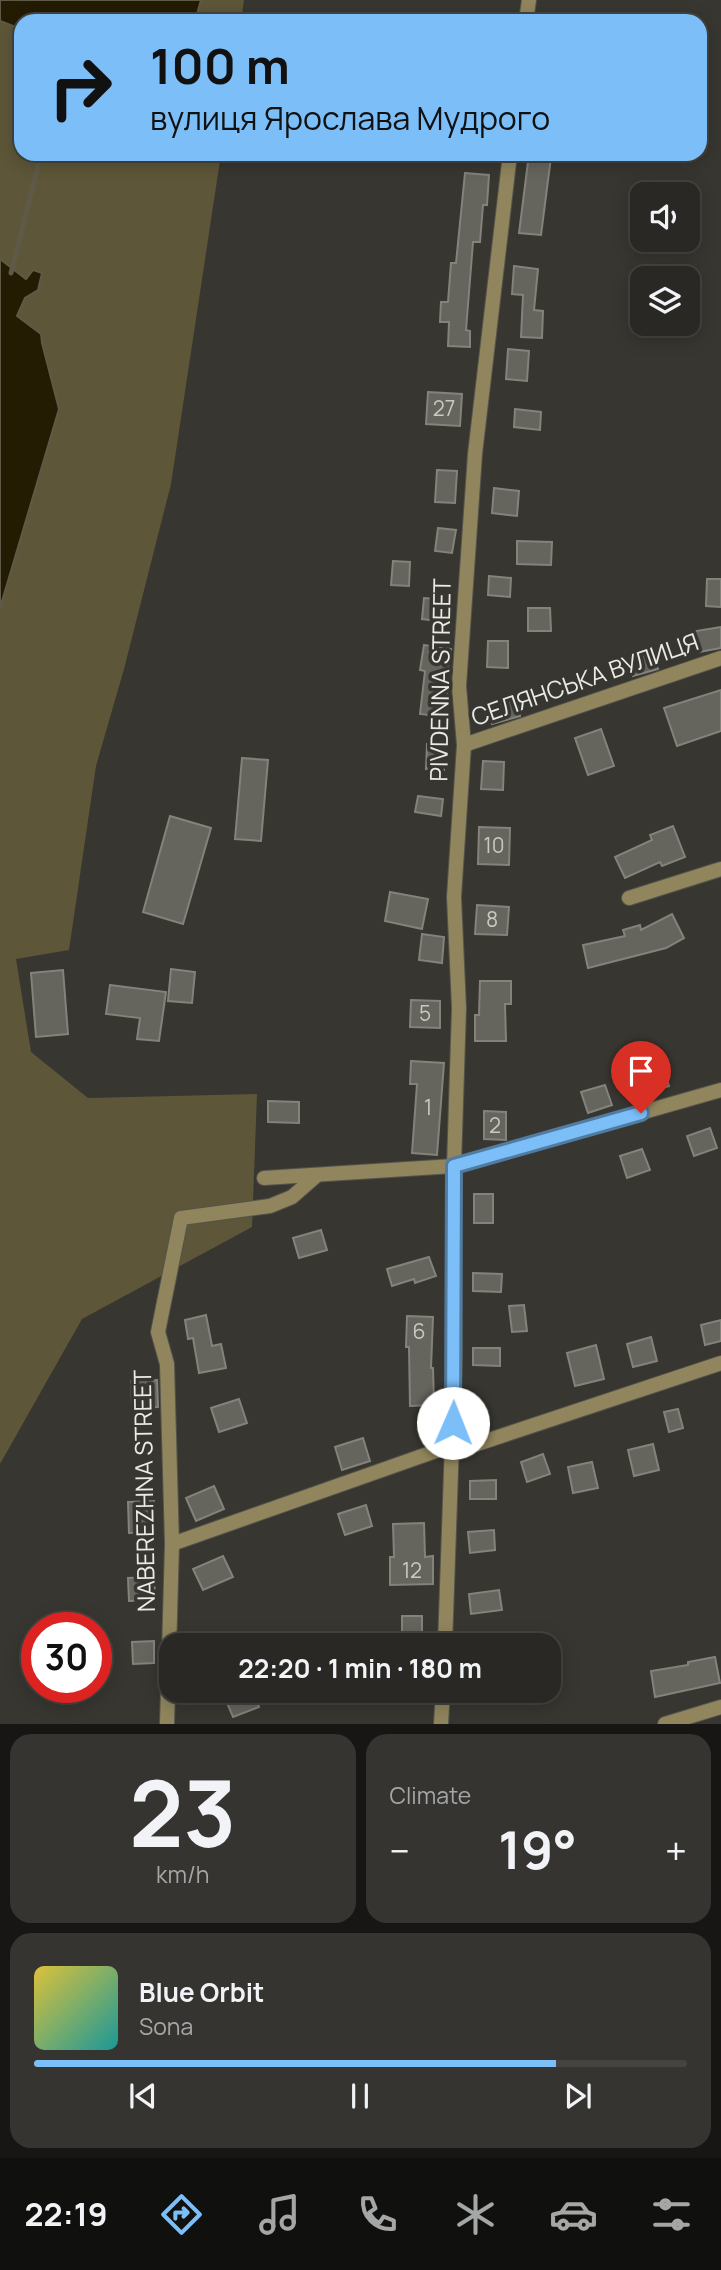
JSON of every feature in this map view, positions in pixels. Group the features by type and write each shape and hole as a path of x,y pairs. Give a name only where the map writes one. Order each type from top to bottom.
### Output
{"street":[{"name":"PIVDENNA STREET","path":"445,1633 455,1356 454,1166 459,1008 454,897 464,745 459,686 475,454 509,161"},
{"name":"СЕЛЯНСЬКА ВУЛИЦЯ","path":"464,745 721,658"},
{"path":"629,898 721,869"},
{"path":"264,1178 454,1166 721,1090"},
{"name":"NABEREZHNA STREET","path":"167,1724 172,1544 167,1364 158,1332 181,1218 270,1206 292,1197 316,1176"},
{"path":"172,1544 453,1445 474,1445 721,1363"},
{"path":"442,1724 443,1703"},
{"path":"665,1724 721,1707"}],"shaded area":[{"path":"0,0 201,0 197,14 14,14 14,26 0,21"},
{"path":"201,0 244,0 242,14 197,14"},
{"path":"0,21 14,26 14,161 220,161 171,484 124,669 96,766 69,950 16,959 31,1052 88,1098 257,1094 252,1227 82,1319 0,1464 0,608 59,409 41,334 16,316 25,298 26,280 0,259"},
{"path":"0,259 26,279 33,270 42,273 38,290 25,298 17,316 41,334 59,409 0,608"}],"building":[{"path":"528,161 550,161 541,235 519,233"},
{"path":"465,173 489,175 480,242 473,242 466,330 470,331 470,347 448,346 449,322 440,322 441,302 448,302 451,263 456,263"},
{"path":"514,266 538,269 534,310 543,311 542,338 521,337 523,295 512,294"},
{"path":"508,349 529,351 527,381 506,379"},
{"path":"428,392 462,394 460,426 426,424"},
{"path":"515,409 541,412 540,430 514,427"},
{"path":"437,470 457,471 455,503 435,502"},
{"path":"494,488 519,491 517,516 492,513"},
{"path":"438,528 456,530 452,553 435,551"},
{"path":"517,541 552,542 551,565 517,564"},
{"path":"393,561 410,562 409,586 391,585"},
{"path":"489,576 511,578 510,597 488,595"},
{"path":"707,579 721,579 721,607 706,606"},
{"path":"424,598 449,600 447,622 422,619"},
{"path":"528,608 550,608 551,631 528,631"},
{"path":"721,627 721,648 699,652 696,631"},
{"path":"488,641 508,641 508,668 487,667"},
{"path":"424,645 451,649 444,693 447,693 445,717 420,714 425,671 420,670"},
{"path":"654,653 658,669 633,676 629,659"},
{"path":"721,690 721,731 677,746 664,708"},
{"path":"514,696 520,716 492,724 487,705"},
{"path":"601,729 614,766 588,775 575,738"},
{"path":"427,744 445,744 444,770 426,769"},
{"path":"242,758 268,760 261,841 235,839"},
{"path":"483,761 504,762 503,790 481,789"},
{"path":"418,796 443,799 441,816 415,812"},
{"path":"170,816 211,828 183,924 143,912"},
{"path":"673,826 685,857 662,866 660,862 625,878 615,857 652,840 650,835"},
{"path":"479,827 510,828 509,865 478,864"},
{"path":"390,892 428,899 422,929 385,921"},
{"path":"477,905 509,907 507,935 475,934"},
{"path":"672,914 684,938 666,948 588,968 583,945 625,936 623,930 640,925 641,930"},
{"path":"422,934 444,937 442,963 419,960"},
{"path":"171,969 195,972 192,1003 168,1001"},
{"path":"63,970 68,1034 36,1037 31,973"},
{"path":"480,981 511,981 511,1004 505,1004 506,1041 475,1041 475,1015 479,1015"},
{"path":"110,985 166,992 159,1041 137,1039 140,1018 106,1014"},
{"path":"411,1000 440,1001 440,1028 410,1027"},
{"path":"411,1061 444,1063 437,1155 412,1153 417,1084 410,1084"},
{"path":"663,1067 669,1086 637,1096 631,1077"},
{"path":"605,1085 612,1105 588,1113 581,1092"},
{"path":"268,1101 299,1102 299,1123 268,1122"},
{"path":"484,1111 506,1112 506,1140 484,1139"},
{"path":"710,1128 717,1148 694,1156 687,1136"},
{"path":"642,1149 650,1170 627,1178 620,1156"},
{"path":"474,1194 493,1194 493,1223 474,1223"},
{"path":"321,1230 327,1250 299,1258 293,1238"},
{"path":"429,1257 436,1276 415,1283 414,1279 392,1286 387,1269"},
{"path":"473,1273 502,1274 501,1292 473,1291"},
{"path":"524,1305 527,1331 512,1332 509,1306"},
{"path":"206,1315 212,1346 221,1344 226,1368 199,1373 193,1338 188,1339 185,1320"},
{"path":"407,1316 433,1317 431,1368 434,1405 410,1406"},
{"path":"721,1320 721,1341 705,1345 701,1325"},
{"path":"651,1337 657,1361 633,1367 627,1344"},
{"path":"596,1345 604,1379 575,1386 567,1353"},
{"path":"473,1348 500,1348 500,1366 473,1365"},
{"path":"157,1380 158,1407 132,1408 131,1381"},
{"path":"239,1399 247,1423 219,1432 211,1408"},
{"path":"678,1409 683,1428 669,1432 664,1412"},
{"path":"363,1438 370,1461 342,1470 335,1447"},
{"path":"653,1444 659,1470 634,1476 628,1450"},
{"path":"543,1454 550,1474 527,1482 521,1462"},
{"path":"592,1462 598,1488 573,1493 568,1467"},
{"path":"496,1480 496,1499 470,1499 470,1481"},
{"path":"214,1486 224,1509 196,1521 186,1498"},
{"path":"154,1501 155,1532 129,1533 128,1502"},
{"path":"366,1505 372,1526 345,1535 338,1514"},
{"path":"424,1523 425,1557 433,1556 433,1584 390,1585 390,1557 394,1557 393,1524"},
{"path":"494,1530 495,1550 470,1553 468,1532"},
{"path":"223,1556 233,1577 203,1590 193,1569"},
{"path":"154,1577 155,1600 129,1601 128,1578"},
{"path":"499,1590 502,1610 471,1614 469,1594"},
{"path":"402,1616 422,1616 422,1633 402,1633"},
{"path":"154,1641 154,1663 133,1664 132,1642"},
{"path":"715,1657 720,1683 655,1697 651,1671"},
{"path":"227,1703 257,1703 259,1707 233,1717"}],"waterway":[{"path":"11,273 39,161"}],"route":[{"path":"453,1423 454,1166 641,1113"}]}
